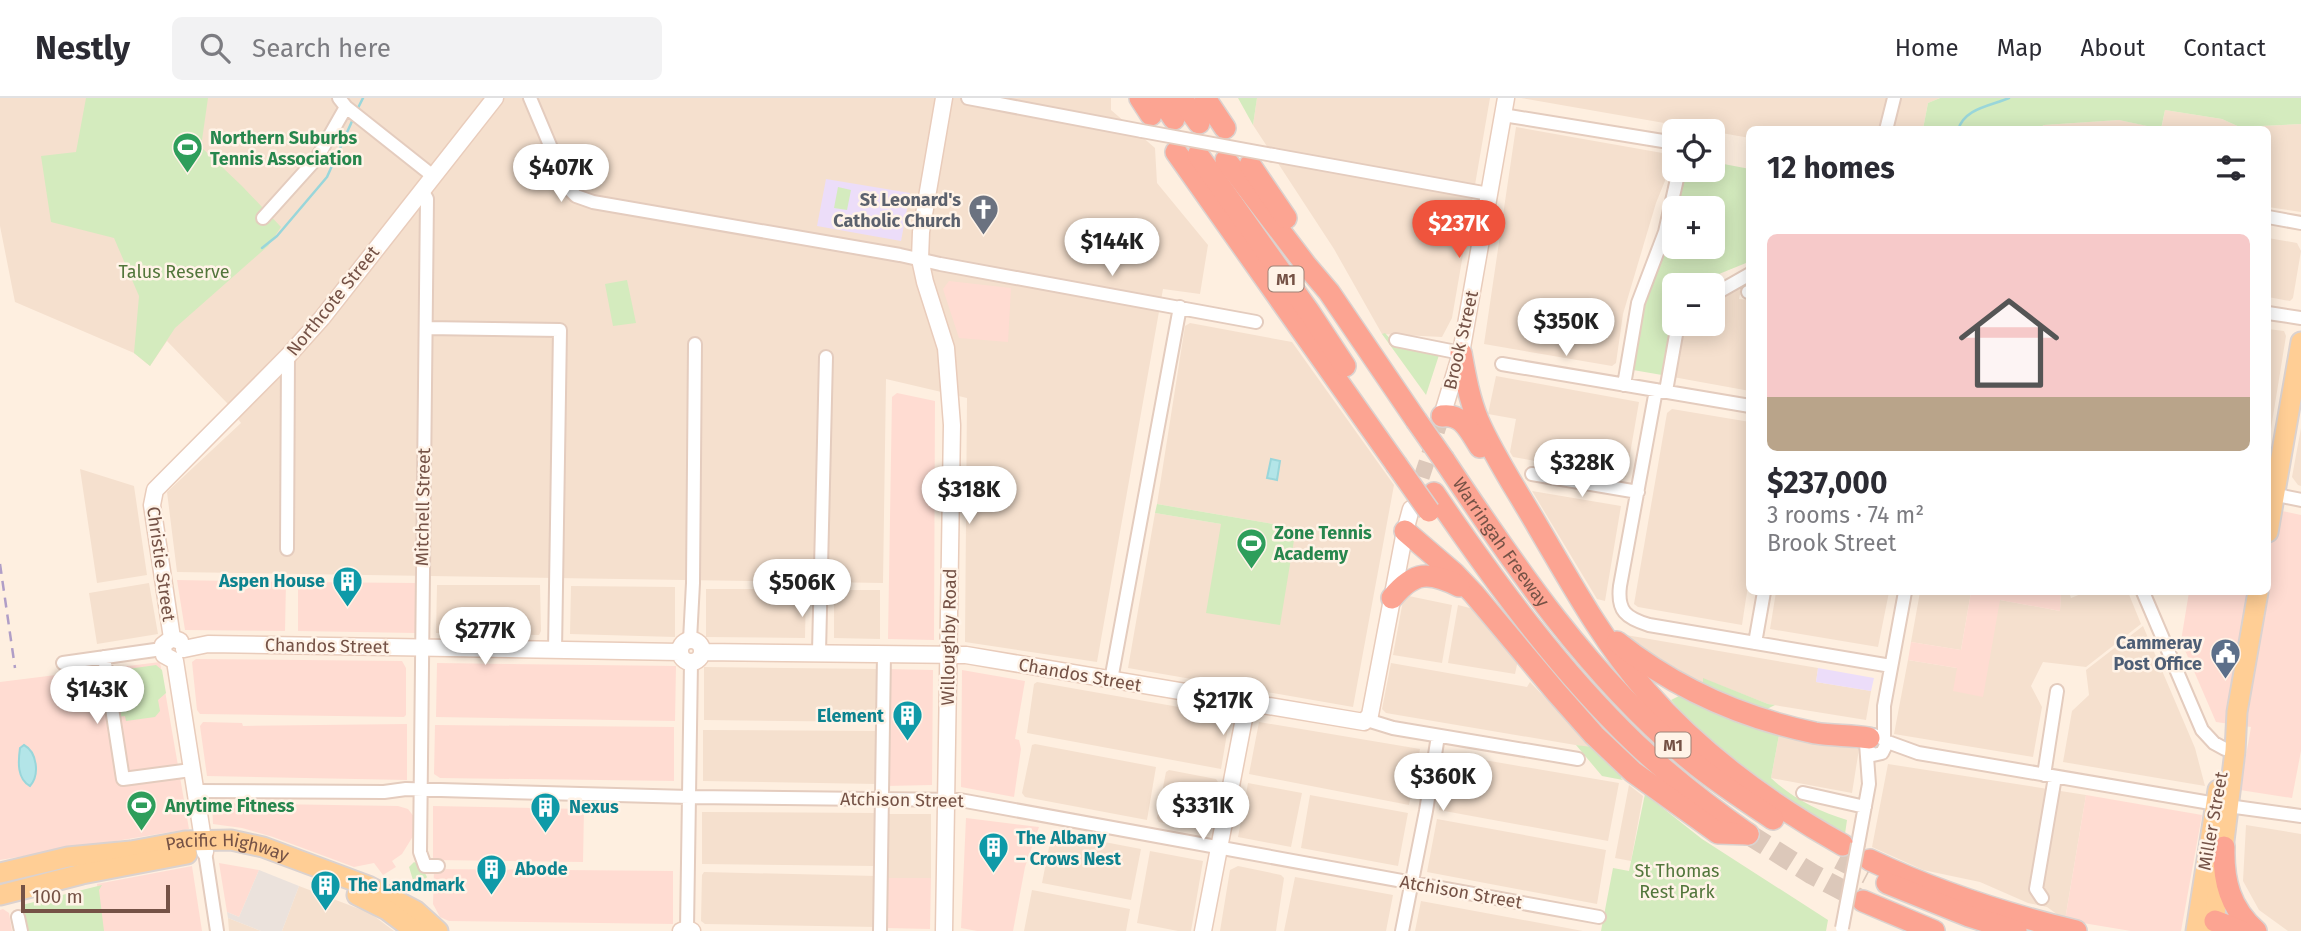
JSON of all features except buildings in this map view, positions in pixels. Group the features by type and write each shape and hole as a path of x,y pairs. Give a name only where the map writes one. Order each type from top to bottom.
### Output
{"highway":[{"path":"1181,98 1199,123"},
{"path":"1205,98 1225,128"},
{"path":"1148,110 1174,119"},
{"path":"1176,152 1399,458"},
{"name":"Warringah Freeway","path":"1198,155 1310,313 1399,458 1424,504 1480,560 1527,621 1607,714 1668,772 1748,834 1718,833 1633,772 1594,735 1474,594"},
{"name":"Warringah Freeway","path":"1226,160 1284,238 1329,292 1549,611 1618,692 1690,760 1784,826 1856,856 1929,901 2015,931"},
{"path":"1250,165 1328,278 1329,292"},
{"path":"1461,353 1477,417 1523,503 1614,650 1646,692 1699,744 1765,797 1856,856 1957,895 2076,931"},
{"path":"1442,416 1452,415 1462,421 1513,497 1523,503"},
{"path":"1405,530 1474,594"},
{"path":"1392,598 1409,580 1424,575 1445,579 1474,594"},
{"path":"1590,613 1613,639 1626,649 1664,675 1706,698 1739,711 1815,733 1877,744"},
{"path":"2224,846 2224,870 2231,900 2236,910 2256,931"},
{"path":"1863,901 1934,931"},
{"path":"2207,929 2241,931"}],"main road":[{"name":"Northcote Street","path":"155,490 322,318 495,98"},
{"name":"Willoughby Road","path":"944,98 921,232 920,259 946,348 952,425 944,931"},
{"name":"Brook Street","path":"1442,416 1461,353 1506,98"},
{"path":"2271,494 2301,342"},
{"name":"Christie Street","path":"155,490 152,505 203,846"},
{"path":"1367,720 1405,530 1424,504"},
{"name":"Miller Street","path":"2207,929 2224,846 2222,805 2235,751 2237,712 2257,595"},
{"name":"Chandos Street","path":"173,649 208,644 966,655 1354,722 1367,720"},
{"path":"1203,931 1247,703"},
{"name":"Miller Street","path":"2207,929 2222,805 2225,749 2237,712"},
{"name":"Pacific Highway","path":"0,895 231,840 253,844 368,886 416,911 438,931"},
{"name":"Pacific Highway","path":"0,873 68,857 203,846 250,856 354,894 387,910 415,931"},
{"path":"1208,914 1209,931"}],"street":[{"path":"530,98 568,188 576,195 593,202 920,259 1256,322"},
{"path":"968,98 1148,110 1273,155 1489,194"},
{"path":"1887,126 1894,98"},
{"path":"263,218 317,158 343,102 433,176"},
{"path":"1503,115 1662,141"},
{"path":"1624,385 1639,303 1665,232 1676,182"},
{"name":"Mitchell Street","path":"422,190 427,200 420,852 432,866"},
{"path":"2271,218 2301,223"},
{"path":"1725,288 1746,276"},
{"path":"1111,680 1180,307"},
{"path":"2271,313 2301,318"},
{"path":"426,328 560,330 555,651"},
{"path":"1675,336 1638,492 1620,586 1620,604 1630,618 1649,625 1891,666"},
{"path":"1396,340 1461,353"},
{"path":"686,930 695,344"},
{"path":"287,549 288,356"},
{"path":"818,652 826,357"},
{"path":"1502,364 1746,405"},
{"path":"1532,474 1638,492"},
{"path":"2271,494 2301,500"},
{"path":"1755,643 1763,595"},
{"path":"1842,930 1904,595"},
{"path":"2144,595 2202,730 2214,743 2225,749"},
{"name":"Chandos Street","path":"63,663 173,649"},
{"path":"880,931 884,654"},
{"path":"104,657 123,779 191,771"},
{"path":"2042,898 2036,889 2057,691"},
{"name":"Chandos Street","path":"1367,720 1393,728 1578,759"},
{"path":"1402,931 1438,736"},
{"path":"1877,744 2049,776 2301,816"},
{"name":"Atchison Street","path":"195,791 384,792 421,789 689,797 946,799 1599,917"},
{"path":"1803,793 1865,807"},
{"name":"Christie Street","path":"203,846 217,931"},
{"path":"19,917 21,931"}],"shaded area":[{"path":"0,98 1111,98 1111,110 1155,148 1157,183 1208,245 1200,294 1163,289 1097,662 965,642 967,398 886,379 883,583 177,572 167,492 241,423 227,403 167,341 150,366 134,353 15,302 0,226"},
{"path":"1257,98 1490,98 1452,318 1442,337 1382,334 1334,249 1253,125"},
{"path":"1521,98 1940,98 1928,103 1924,126 1746,126 1746,137 1725,134 1725,119 1662,119 1662,123"},
{"path":"2165,110 2222,119 2237,126 2162,126"},
{"path":"2119,120 2148,126 2042,126"},
{"path":"2301,124 2301,212 2271,207 2271,126 2261,126"},
{"path":"1516,127 1662,153 1662,182 1664,182 1623,314 1616,363 1612,366 1484,344"},
{"path":"826,179 910,193 901,241 817,226"},
{"path":"2271,239 2297,243 2301,251 2293,298 2290,301 2271,298"},
{"path":"949,281 1011,288 1008,342 959,338 943,289"},
{"path":"1729,289 1741,289 1739,299 1746,300 1746,390 1673,377 1682,336 1725,336 1725,292"},
{"path":"1190,323 1292,342 1394,485 1353,707 1128,668 1155,513 1221,524 1296,528 1157,504 1185,326"},
{"path":"2271,329 2284,331 2286,336 2271,428"},
{"path":"1496,376 1639,402 1626,477 1513,457 1510,452 1516,419 1488,414"},
{"path":"897,393 935,401 934,640 888,639 892,397"},
{"path":"1672,409 1746,421 1747,595 1742,625 1638,607 1634,604 1667,413"},
{"path":"2301,428 2301,486 2292,477"},
{"path":"80,469 134,486 147,575 97,583"},
{"path":"1532,491 1621,506 1605,601 1597,599"},
{"path":"2271,509 2301,515 2301,751 2292,798 2240,790 2251,727 2216,722 2181,641 2189,595 2271,595"},
{"path":"177,580 286,582 285,631 185,630"},
{"path":"298,582 415,583 415,633 298,631"},
{"path":"149,583 158,634 97,644 89,593"},
{"path":"437,585 540,585 541,631 539,635 436,633"},
{"path":"571,586 675,587 675,637 570,634"},
{"path":"706,589 806,589 805,638 706,637"},
{"path":"840,590 880,590 880,639 834,638 834,594"},
{"path":"1404,595 1452,605 1442,663 1393,655"},
{"path":"1776,595 1888,595 1878,647 1770,629"},
{"path":"1919,595 1970,595 1961,650 1911,642"},
{"path":"1970,595 2061,595 2060,611 2000,600 1983,697 1953,691 1957,668 1908,660 1911,642 1961,650"},
{"path":"2061,595 2070,595 2071,598 2078,595 2129,595 2141,624 2086,667 2043,662 2031,686 2042,707 2033,757 1894,734 1908,660 1957,668 2000,600 2060,611"},
{"path":"1458,605 1474,609 1518,660 1515,674 1448,663"},
{"path":"2143,626 2195,748 2205,786 2063,762 2072,711 2089,695 2086,670"},
{"path":"1626,635 1818,668 1816,682 1871,691 1866,720 1768,704 1704,679 1703,684"},
{"path":"196,659 402,661 406,668 406,715 200,714 197,710 192,662"},
{"path":"160,662 189,829 0,860 0,682"},
{"path":"437,663 676,666 675,721 436,717"},
{"path":"1391,663 1527,687 1530,682 1593,748 1386,713 1382,709"},
{"path":"704,667 880,669 879,722 704,720"},
{"path":"1818,668 1874,678 1871,691 1816,682"},
{"path":"887,669 933,670 932,785 886,786"},
{"path":"962,670 1025,681 1015,739 1019,740 1021,749 1014,797 961,787"},
{"path":"1037,682 1230,716 1221,769 1027,733 1034,684"},
{"path":"203,722 242,723 243,726 407,724 407,780 207,776 200,726"},
{"path":"1259,722 1420,749 1409,805 1249,774"},
{"path":"435,725 674,727 674,781 440,778 434,774"},
{"path":"703,730 878,731 877,784 703,781"},
{"path":"1779,735 1859,749 1852,793 1771,778"},
{"path":"1032,745 1156,767 1147,820 1025,797 1022,793"},
{"path":"1449,754 1619,783 1608,841 1439,810"},
{"path":"1888,764 2086,795 2065,920 2047,907 2028,903 1980,882 1923,870 1872,847"},
{"path":"1169,770 1216,779 1218,782 1210,827 1205,830 1159,822 1157,818 1166,772"},
{"path":"1248,783 1302,793 1291,847 1238,837"},
{"path":"1629,785 1643,796 1631,861 1615,858"},
{"path":"1310,795 1408,813 1398,866 1301,848"},
{"path":"2086,795 2202,815 2181,931 2131,931 2065,920"},
{"path":"212,803 398,806 408,809 415,818 415,833 402,854 392,861 396,867 383,875 374,863 354,867 273,837 242,828 213,824"},
{"path":"433,806 584,809 583,862 433,860"},
{"path":"702,812 875,813 875,866 702,864"},
{"path":"886,814 931,814 931,878 886,878"},
{"name":"The Albany – Crows Nest","path":"966,818 1039,827 1025,867 1013,931 961,928"},
{"path":"1437,819 1606,850 1597,904 1427,872"},
{"path":"2246,825 2301,834 2301,931 2288,931 2259,910 2243,881"},
{"path":"1052,832 1141,849 1131,900 1042,883"},
{"path":"1150,851 1203,861 1191,931 1137,923"},
{"path":"219,863 259,870 239,917 227,912"},
{"path":"192,866 202,931 103,931 97,884"},
{"path":"1238,866 1281,875 1284,878 1276,931 1220,931 1230,870"},
{"path":"434,869 673,871 673,924 449,921 440,917 433,904"},
{"path":"259,870 299,886 282,931 261,931 228,918 227,912 239,917"},
{"path":"704,872 876,876 876,927 705,924 701,921"},
{"path":"1295,877 1393,895 1386,931 1284,931"},
{"path":"886,878 931,878 930,929 886,928"},
{"name":"The Landmark","path":"299,886 370,913 394,931 282,931"},
{"path":"1032,890 1130,909 1126,931 1024,931"},
{"path":"1421,901 1583,931 1415,931"},
{"path":"0,910 9,913 12,931 0,931"},
{"path":"228,918 261,931 229,931"}],"green space":[{"name":"Talus Reserve","path":"86,98 208,98 201,147 281,227 268,246 175,328 150,366 134,353 139,296 114,238 51,222 41,156 76,152"},
{"path":"1238,98 1257,98 1253,125"},
{"path":"1940,98 2301,98 2301,124 2237,126 2222,119 2165,110 2162,126 2119,120 2042,126 1924,126 1928,103"},
{"path":"1725,164 1746,168 1746,263 1721,273 1662,273 1662,336 1671,336 1662,375 1633,370 1643,308 1662,252 1662,259 1725,259 1725,196 1680,196 1683,182 1725,182"},
{"path":"838,187 851,190 847,210 834,208"},
{"path":"627,280 636,323 613,326 605,284"},
{"path":"1385,333 1394,343 1440,352 1426,395 1382,334"},
{"name":"Zone Tennis Academy","path":"1157,504 1296,528 1280,625 1206,613 1221,524 1155,513"},
{"path":"156,665 162,670 166,693 158,700 160,711 155,717 126,721 125,716 118,717 112,675 114,671"},
{"path":"1703,678 1775,705 1767,709 1758,707 1703,684"},
{"path":"1679,696 1728,719 1779,735 1771,778 1807,804 1847,820 1845,834 1798,806 1730,757 1671,700"},
{"path":"1579,733 1623,775 1623,780 1602,776 1576,745 1592,747"},
{"name":"St Thomas Rest Park","path":"1645,794 1702,839 1828,920 1826,931 1601,931 1613,868 1629,871"},
{"path":"414,862 426,875 424,881 413,880 409,867"},
{"path":"102,885 99,890 104,931 26,931 22,905"}],"water":[{"path":"1271,459 1280,461 1277,480 1267,478"},
{"path":"24,745 32,753 36,764 35,776 30,786 19,770 20,748"}],"waterway":[{"path":"357,110 363,98"},
{"path":"1960,126 1972,112 2009,98"},
{"path":"262,248 277,236 327,177 353,119"}],"tunnel":[{"path":"1414,500 1442,416"},
{"path":"1748,834 1812,874 1863,901"},
{"path":"1839,859 1868,874"}],"railway":[{"path":"0,564 15,668"}],"place":[{"name":"Northern Suburbs Tennis Association","path":"187,175"},
{"name":"St Leonard's Catholic Church","path":"984,237"},
{"name":"Zone Tennis Academy","path":"1251,570"},
{"name":"Aspen House","path":"348,608"},
{"name":"Cammeray Post Office","path":"2225,680"},
{"name":"Element","path":"907,743"},
{"name":"Anytime Fitness","path":"142,833"},
{"name":"Nexus","path":"546,834"},
{"name":"The Albany – Crows Nest","path":"993,875"},
{"name":"Abode","path":"492,896"},
{"name":"The Landmark","path":"325,912"}]}
